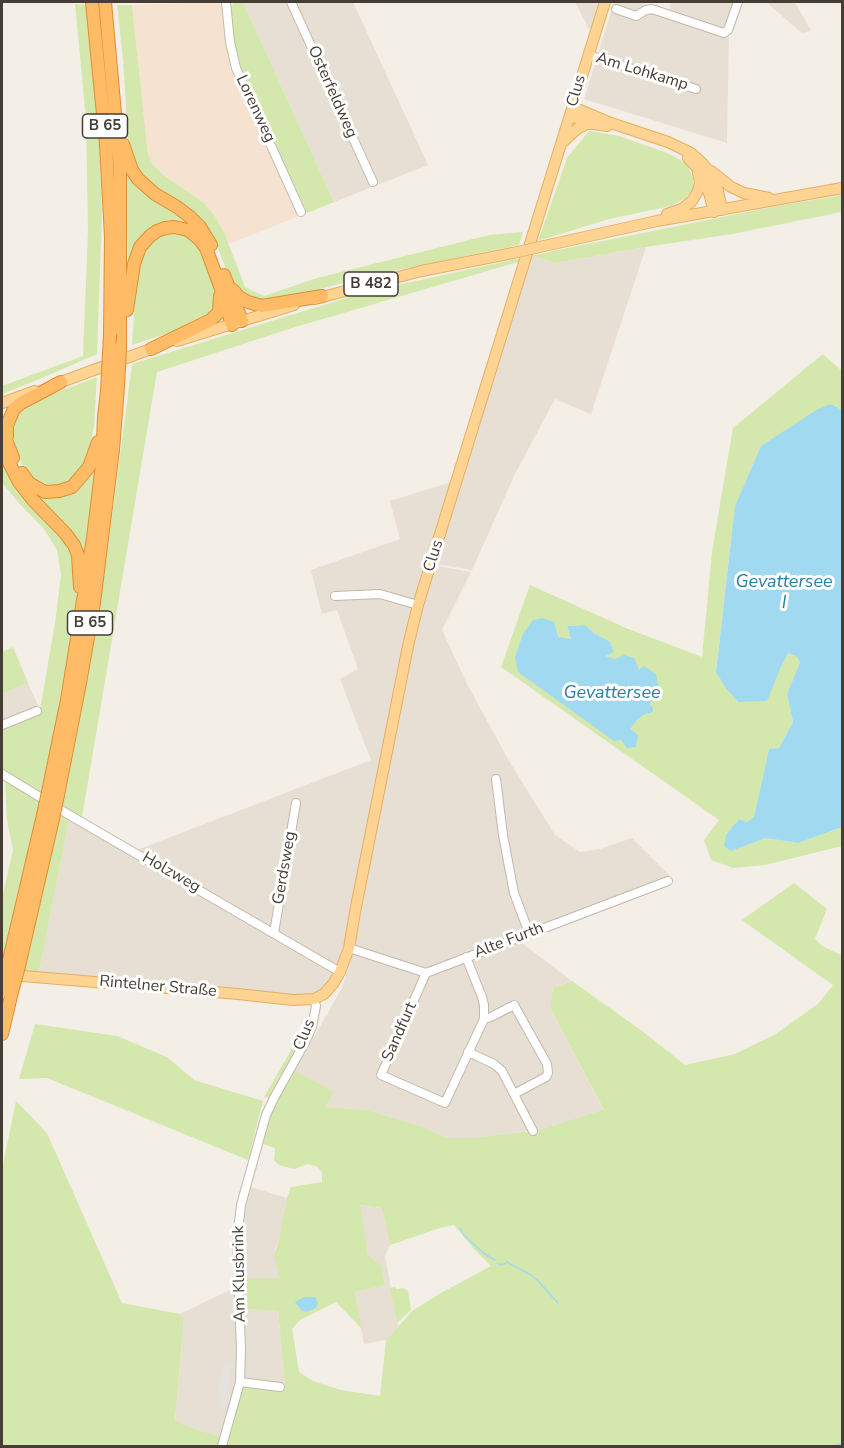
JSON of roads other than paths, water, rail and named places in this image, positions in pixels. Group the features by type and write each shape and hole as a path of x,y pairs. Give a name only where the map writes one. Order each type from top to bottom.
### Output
{"highway":[{"name":"B 65","path":"2,1034 5,992 10,968 80,683 94,603 111,472 113,389 118,332 120,169 117,122 102,10 92,2"},
{"name":"B 65","path":"53,793 93,538 104,417 113,389 120,348 106,145 102,10"},
{"path":"117,122 127,158 138,179 146,188 177,207 200,227 209,240 237,323"},
{"path":"118,332 137,254 145,242 157,231 165,228 188,230 201,240 225,286 248,302 262,306 322,296"},
{"path":"151,349 211,320 219,312 225,286"},
{"path":"61,382 14,408 6,424 4,451 29,483 45,492 72,487 89,467 104,417"},
{"path":"2,429 4,451 19,482 74,545 79,563 82,612"}],"main road":[{"name":"Clus","path":"314,999 324,994 333,984 349,948 360,883 418,606 605,2"},
{"path":"572,111 594,124"},
{"path":"572,111 680,146 703,164 698,191 692,201 682,209 665,215 657,221"},
{"path":"562,143 577,129 587,124 635,134 679,151 703,170 744,193 777,199"},
{"path":"703,170 718,191 718,211"},
{"name":"B 482","path":"2,403 151,349 322,296 421,271 657,221 843,188"},
{"name":"Rintelner Straße","path":"10,968 293,1000 314,999"}],"street":[{"name":"Lorenweg","path":"226,2 230,42 236,68 301,212"},
{"name":"Osterfeldweg","path":"291,2 373,182"},
{"path":"616,9 636,16 652,9 724,33 728,30 738,2"},
{"name":"Am Lohkamp","path":"588,55 696,89"},
{"path":"335,596 380,594 418,606"},
{"path":"2,725 37,711"},
{"name":"Holzweg","path":"2,774 340,972"},
{"path":"496,779 503,835 514,893 530,933"},
{"name":"Gerdsweg","path":"274,933 296,803"},
{"name":"Alte Furth","path":"426,973 668,881"},
{"path":"349,948 426,973"},
{"path":"466,957 482,997 484,1019 514,1005 547,1064 546,1077 514,1094"},
{"name":"Sandfurt","path":"426,973 381,1075 445,1103 484,1019"},
{"name":"Clus","path":"271,1103 312,1027 316,1006 314,999"},
{"path":"468,1052 499,1067 533,1131"},
{"name":"Am Klusbrink","path":"222,1446 240,1382 238,1224 252,1164 271,1103"},
{"path":"240,1382 280,1387"}],"water":[{"name":"Gevattersee I","path":"831,404 842,410 842,827 798,843 766,838 731,851 724,846 726,835 739,819 747,822 754,817 769,749 779,748 793,722 787,694 800,662 796,656 788,653 767,701 738,702 716,672 735,506 761,446 818,409"},
{"name":"Gevattersee","path":"542,618 554,622 558,637 571,639 567,626 585,625 595,634 609,641 614,652 605,656 615,659 624,655 634,658 639,670 644,666 656,674 659,689 656,698 651,699 650,705 653,712 638,719 630,729 638,735 636,747 627,748 621,740 614,741 518,672 515,657 523,634 533,620"},
{"path":"304,1297 315,1297 318,1303 316,1308 306,1312 302,1311 295,1302"}],"waterway":[{"path":"460,1228 483,1253 495,1260"},
{"path":"498,1264 503,1265 507,1262 531,1275 558,1303"},
{"path":"833,1446 842,1443"}]}
